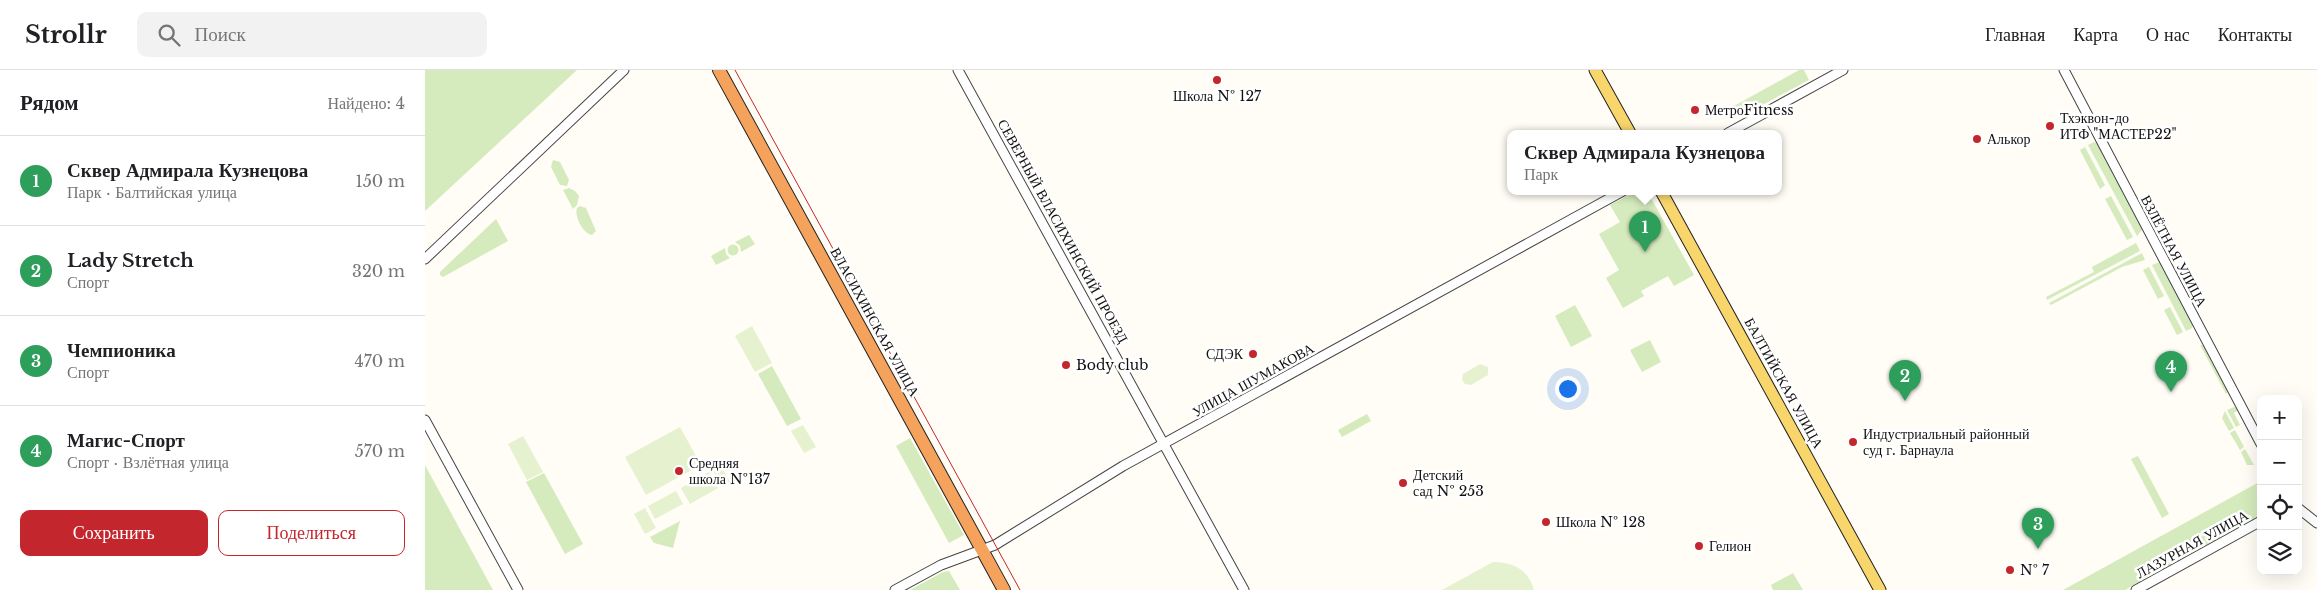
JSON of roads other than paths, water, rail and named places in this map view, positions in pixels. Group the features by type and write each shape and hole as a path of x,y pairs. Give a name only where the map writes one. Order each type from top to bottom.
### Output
{"highway":[{"name":"ВЛАСИХИНСКАЯ УЛИЦА","path":"719,70 1004,590"}],"main road":[{"path":"1595,70 1628,130"},
{"name":"БАЛТИЙСКАЯ УЛИЦА","path":"1663,195 1880,590"}],"street":[{"path":"425,259 624,70"},
{"name":"СЕВЕРНЫЙ ВЛАСИХИНСКИЙ ПРОЕЗД","path":"958,70 1244,590"},
{"path":"1733,130 1843,70"},
{"name":"ВЗЛЁТНАЯ УЛИЦА","path":"2064,70 2259,440"},
{"name":"УЛИЦА ШУМАКОВА","path":"895,590 941,564 995,545 1163,444 1616,195"},
{"path":"425,420 518,590"},
{"path":"2302,511 2317,523"},
{"name":"ЛАЗУРНАЯ УЛИЦА","path":"2135,590 2257,523"}],"tram line":[{"path":"735,70 1020,590"}],"place":[{"name":"Школа № 127","path":"1217,80"},
{"name":"МетроFitness","path":"1695,110"},
{"name":"Тхэквон-до ИТФ \"МАСТЕР22\"","path":"2050,126"},
{"name":"Алькор","path":"1977,139"},
{"name":"Сквер Адмирала Кузнецова","path":"1645,252"},
{"name":"СДЭК","path":"1253,354"},
{"name":"Body club","path":"1066,365"},
{"name":"Магис-Спорт","path":"2171,392"},
{"name":"Lady Stretch","path":"1905,401"},
{"name":"Индустриальный районный суд г. Барнаула","path":"1853,442"},
{"name":"Средняя школа №137","path":"679,471"},
{"name":"Детский сад № 253","path":"1403,483"},
{"name":"Школа № 128","path":"1546,522"},
{"name":"Гелион","path":"1699,546"},
{"name":"Чемпионика","path":"2038,549"},
{"name":"№ 7","path":"2010,570"}]}
